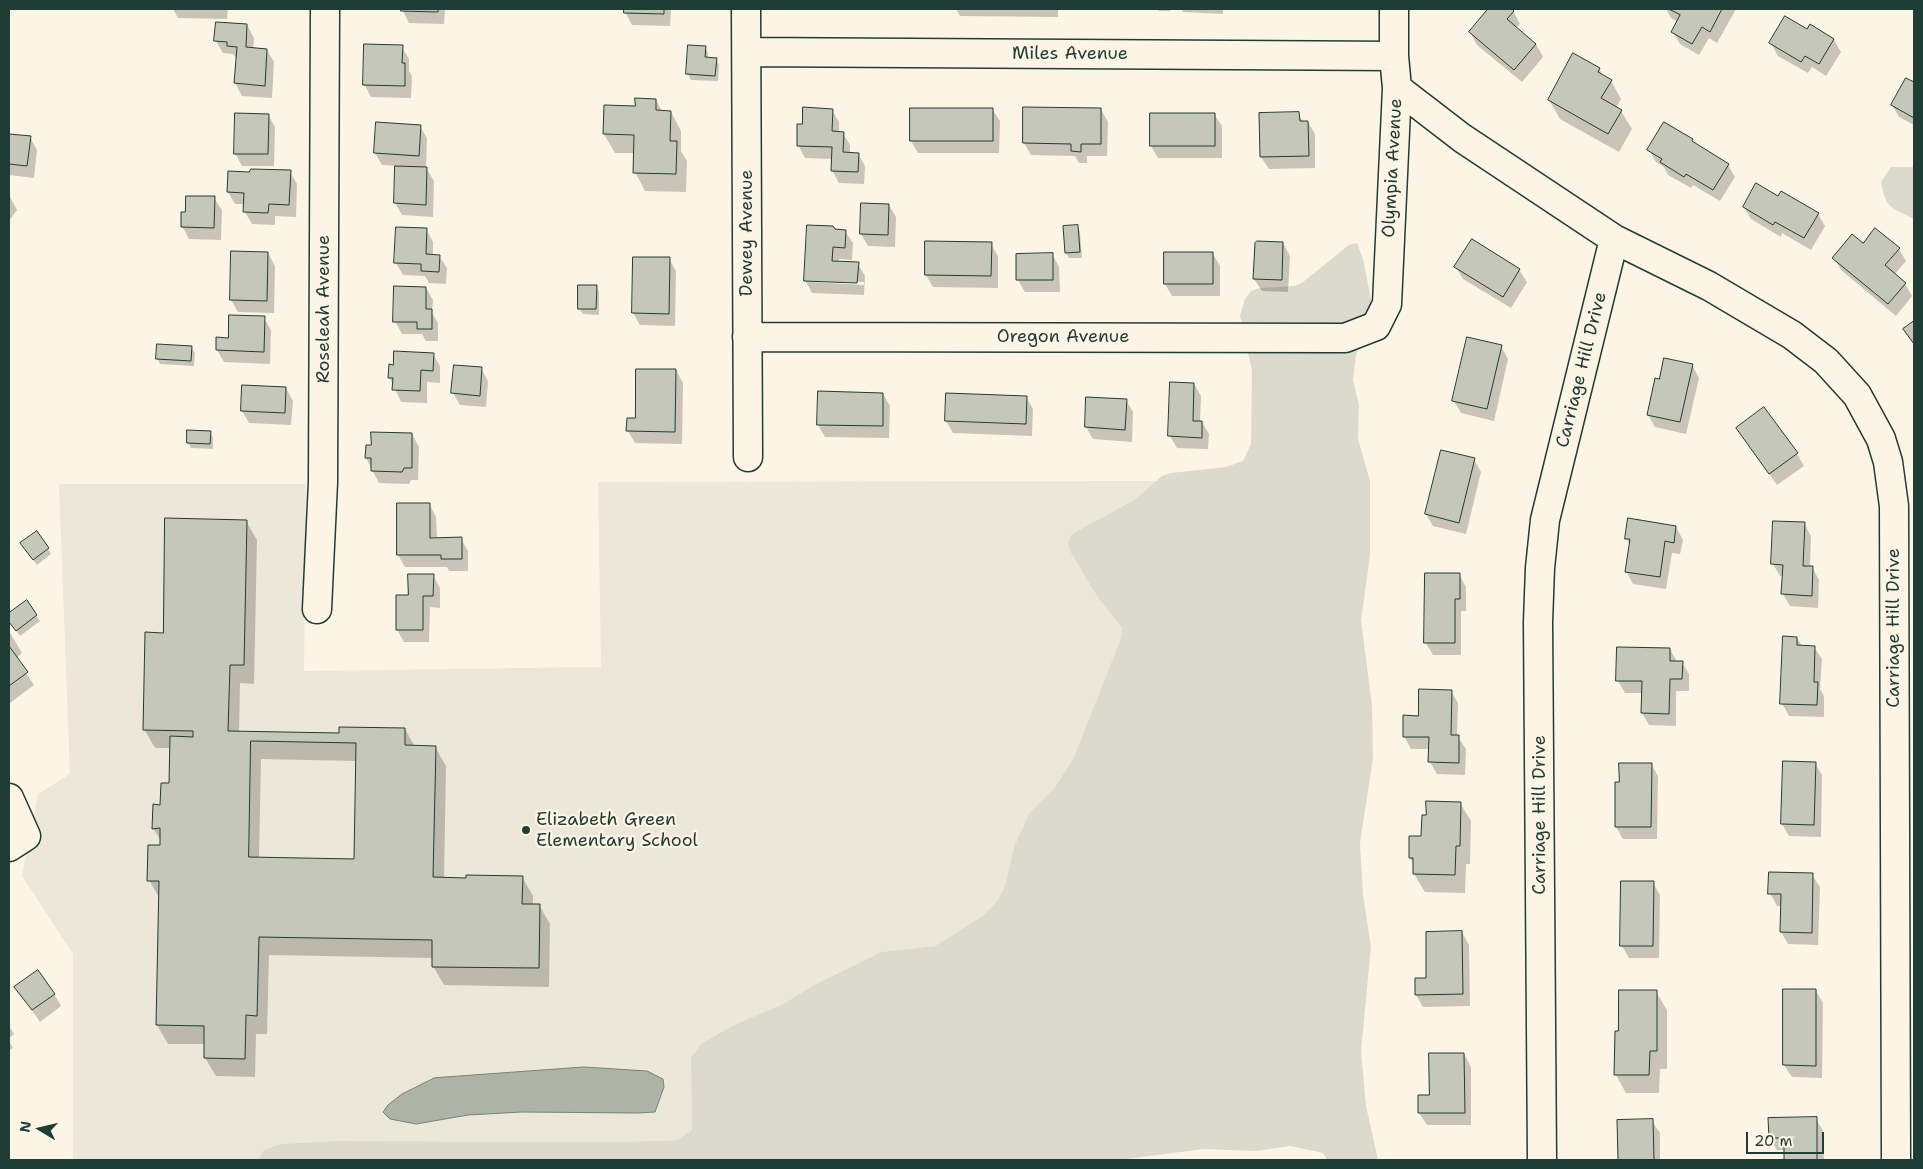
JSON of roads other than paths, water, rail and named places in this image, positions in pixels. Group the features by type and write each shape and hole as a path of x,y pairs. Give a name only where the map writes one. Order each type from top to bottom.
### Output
{"street":[{"name":"Roseleah Avenue","path":"317,609 323,482 326,9"},
{"name":"Dewey Avenue","path":"746,9 748,457"},
{"name":"Olympia Avenue","path":"1376,326 1387,304 1397,88 1394,56 1394,9"},
{"name":"Miles Avenue","path":"747,52 1394,56"},
{"name":"Carriage Hill Drive","path":"1397,88 1462,138 1614,239 1709,286 1792,335 1826,361 1857,395 1881,439 1888,462 1894,506 1896,1160"},
{"name":"Carriage Hill Drive","path":"1542,1160 1538,622 1540,568 1545,520 1614,239"},
{"name":"Oregon Avenue","path":"747,337 1345,338 1376,326"},
{"path":"9,798 17,842"}],"place":[{"name":"Elizabeth Green Elementary School","path":"526,830"}]}
